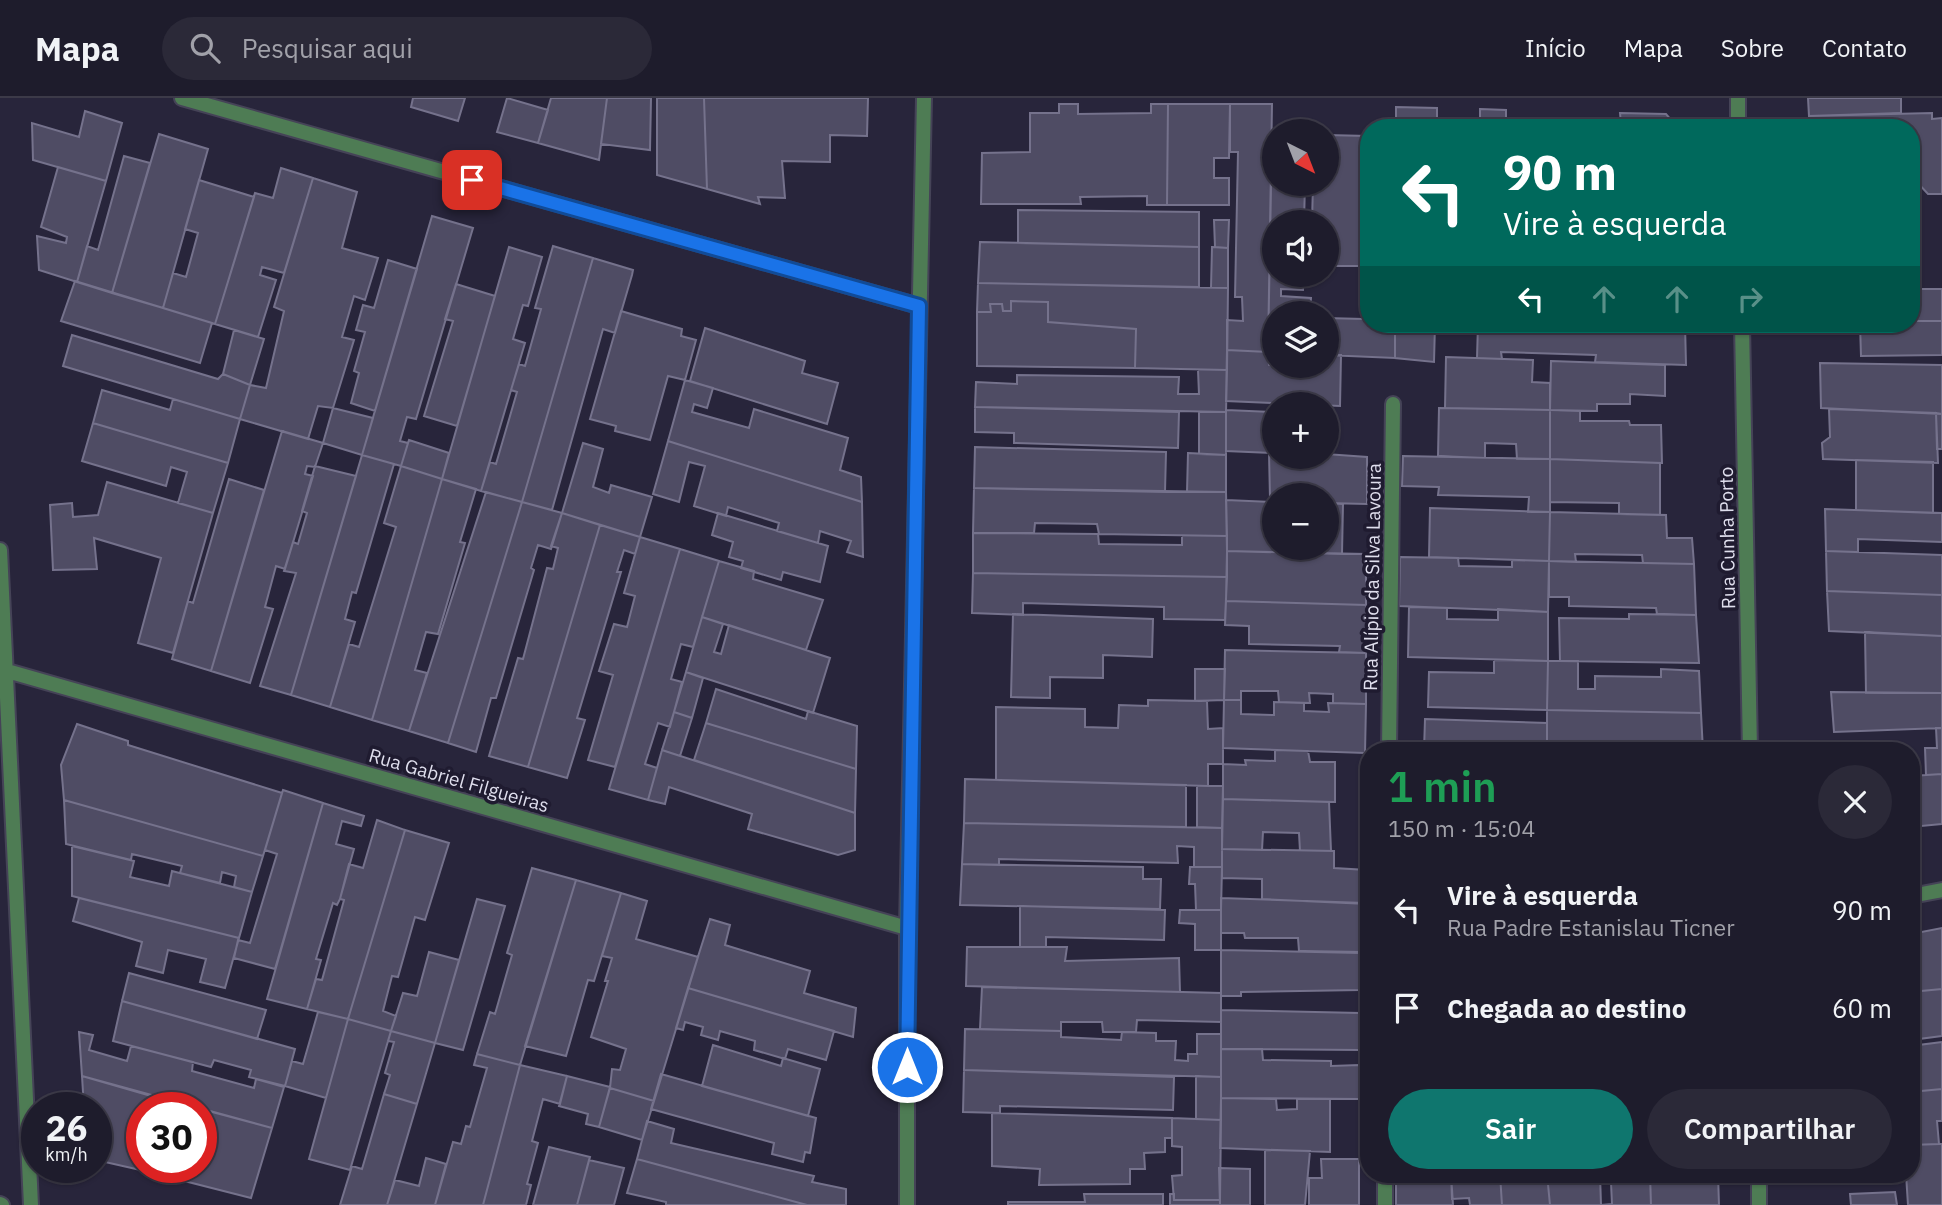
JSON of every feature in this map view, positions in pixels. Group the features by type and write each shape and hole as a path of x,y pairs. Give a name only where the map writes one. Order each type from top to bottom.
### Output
{"street":[{"path":"183,98 919,306"},
{"path":"908,1205 907,928 924,98"},
{"path":"1738,98 1738,119"},
{"name":"Rua Cunha Porto","path":"1742,333 1750,742"},
{"name":"Rua Alípio da Silva Lavoura","path":"1389,742 1393,404"},
{"path":"0,550 3,670 31,1205"},
{"name":"Rua Gabriel Filgueiras","path":"3,670 907,928"},
{"path":"1920,894 1942,890"},
{"path":"1385,1183 1385,1205"},
{"path":"1759,1183 1759,1205"}],"building":[{"path":"413,98 465,98 458,121 411,107"},
{"path":"507,98 548,110 538,143 497,132"},
{"path":"551,98 607,98 599,160 538,143"},
{"path":"607,98 651,98 650,150 601,144"},
{"path":"657,98 704,98 707,189 657,175"},
{"path":"704,98 868,98 867,136 830,135 830,162 782,161 785,198 758,197 760,204 707,189"},
{"path":"1808,98 1901,98 1901,113 1809,116"},
{"path":"1059,104 1078,104 1078,114 1151,113 1151,104 1168,104 1167,205 1147,205 1147,196 1080,197 1081,204 981,204 982,153 1030,152 1030,113 1059,113"},
{"path":"1168,104 1230,104 1229,158 1214,158 1214,178 1229,178 1229,205 1167,205"},
{"path":"1230,104 1272,104 1272,119 1262,119 1262,196 1271,196 1270,210 1262,210 1262,287 1269,287 1269,301 1262,301 1262,352 1227,350 1227,320 1243,321 1242,297 1235,297 1238,152 1230,152"},
{"path":"1396,107 1437,108 1437,119 1396,119"},
{"path":"1480,109 1506,110 1506,119 1480,119"},
{"path":"85,111 122,123 106,181 33,160 32,123 79,137"},
{"path":"1620,113 1666,114 1670,119 1621,119"},
{"path":"1932,113 1932,119 1942,118 1942,194 1928,194 1920,185 1920,119 1809,119 1809,116"},
{"path":"159,134 208,149 163,308 112,293"},
{"path":"1339,135 1360,136 1360,266 1339,266 1339,210 1312,210 1313,196 1339,196"},
{"path":"124,156 150,163 112,293 77,282 87,246 98,250"},
{"path":"58,167 106,181 77,282 39,270 37,236 66,243 67,237 41,227"},
{"path":"281,168 313,178 284,273 262,267 260,275 276,280 258,337 215,324 255,193 273,198"},
{"path":"313,178 357,192 342,248 378,258 365,300 354,296 342,337 354,340 333,408 318,406 308,439 240,419 250,385 266,388 284,311 274,307"},
{"path":"199,180 254,197 215,324 163,308 173,273 186,277 198,233 185,229"},
{"path":"1271,196 1305,196 1304,210 1271,210"},
{"path":"1018,210 1199,212 1199,247 1018,243"},
{"path":"432,216 473,228 416,419 407,417 400,441 408,443 401,466 362,455"},
{"path":"1214,220 1229,220 1228,248 1215,247"},
{"path":"980,242 1199,247 1199,287 978,283"},
{"path":"553,246 593,258 522,502 481,491 490,462 496,464 517,392 511,390 519,364 525,366 541,309 535,308"},
{"path":"509,247 542,257 528,306 523,305 513,339 525,343 481,491 442,479"},
{"path":"1212,247 1228,248 1228,288 1211,288"},
{"path":"593,258 633,270 615,333 603,329 552,510 522,502"},
{"path":"388,260 417,269 375,411 351,403 359,373 354,371 365,332 356,330 363,305 374,308"},
{"path":"75,281 212,323 200,363 61,321"},
{"path":"978,283 1228,288 1227,370 1135,368 1136,329 1048,322 1048,302 1011,301 1011,311 1003,311 1002,304 990,304 991,312 977,312"},
{"path":"456,284 495,296 457,426 424,416 453,321 445,319"},
{"path":"1269,287 1303,287 1303,290 1281,289 1281,296 1311,298 1311,301 1269,301"},
{"path":"1920,289 1942,289 1942,321 1920,321"},
{"path":"1011,301 1048,302 1048,322 1136,329 1135,368 977,366 977,312 991,312 990,304 1002,304 1003,311 1011,311"},
{"path":"621,311 682,329 681,336 696,340 685,380 668,376 650,440 615,431 616,426 590,419"},
{"path":"1339,318 1360,319 1360,333 1395,333 1395,358 1339,356"},
{"path":"1920,321 1942,321 1942,355 1861,356 1860,333 1920,333"},
{"path":"705,328 805,361 802,373 838,383 827,424 690,381"},
{"path":"234,330 264,339 250,385 223,374"},
{"path":"1395,333 1435,333 1434,362 1395,358"},
{"path":"1478,333 1685,333 1686,365 1595,362 1596,355 1501,352 1502,359 1477,358"},
{"path":"72,335 218,379 223,374 250,385 240,419 63,366"},
{"path":"1227,350 1262,352 1262,378 1339,378 1341,355 1340,406 1339,392 1262,392 1262,403 1226,401"},
{"path":"1446,357 1533,360 1532,382 1550,383 1550,410 1445,408"},
{"path":"1551,361 1665,365 1665,396 1630,394 1630,404 1597,404 1597,411 1550,410"},
{"path":"1820,363 1942,365 1942,414 1821,408"},
{"path":"1198,370 1227,370 1226,412 975,407 976,382 1017,384 1017,375 1179,377 1178,394 1199,394"},
{"path":"685,380 713,388 707,408 694,404 692,412 749,428 754,409 848,438 840,470 861,477 862,502 668,441"},
{"path":"102,390 170,410 173,399 240,419 228,463 93,423"},
{"path":"975,407 1179,412 1178,448 1014,443 1014,433 975,432"},
{"path":"333,408 373,418 362,455 323,443"},
{"path":"1439,408 1550,410 1550,459 1517,459 1516,444 1485,443 1485,458 1438,456"},
{"path":"1829,409 1936,413 1938,463 1823,459 1822,443 1830,437"},
{"path":"1226,410 1262,412 1262,452 1226,451"},
{"path":"1550,410 1580,411 1580,421 1629,421 1630,425 1661,425 1662,463 1550,459"},
{"path":"1199,412 1226,412 1226,455 1199,454"},
{"path":"1936,413 1942,414 1942,449 1937,449"},
{"path":"93,423 228,463 213,513 178,503 187,472 171,467 166,486 82,461"},
{"path":"282,431 323,443 315,467 307,466 305,474 313,476 285,569 276,566 265,607 273,609 250,683 211,671"},
{"path":"409,440 449,453 442,479 401,466"},
{"path":"668,441 862,502 863,557 847,552 851,541 820,531 818,543 777,531 779,523 728,507 726,516 694,506 705,466 689,462 679,502 653,494"},
{"path":"583,443 603,449 593,487 609,493 611,485 652,497 640,537 562,513"},
{"path":"975,447 1166,452 1165,492 974,488"},
{"path":"1188,453 1226,455 1226,492 1187,492"},
{"path":"362,455 394,464 356,593 352,592 345,619 355,622 330,707 291,695"},
{"path":"1339,455 1367,457 1367,504 1339,503 1339,483 1270,483 1269,469 1339,469"},
{"path":"1403,456 1550,459 1550,512 1528,512 1529,497 1438,495 1439,487 1402,486"},
{"path":"1550,459 1660,463 1660,515 1619,514 1619,503 1550,502"},
{"path":"1856,460 1933,462 1933,513 1856,510"},
{"path":"315,466 356,476 291,695 260,686 296,573 284,571 293,542 298,544 307,513 302,511"},
{"path":"401,466 442,479 372,720 330,707 349,644 359,647 396,527 384,523"},
{"path":"229,479 264,490 211,671 172,659 188,601 193,603"},
{"path":"442,479 476,489 460,542 465,543 438,634 426,632 415,670 427,673 409,731 372,720"},
{"path":"107,482 213,513 173,653 138,643 161,558 94,538 97,569 53,570 50,505 72,503 73,517 98,515"},
{"path":"974,488 1226,492 1227,536 1099,534 1097,524 1035,523 1034,533 973,533"},
{"path":"486,492 522,502 448,743 409,731"},
{"path":"1226,500 1262,502 1262,552 1227,551"},
{"path":"522,502 562,513 551,549 538,545 531,568 534,570 496,698 491,698 476,752 448,743"},
{"path":"1339,504 1343,504 1342,554 1339,554"},
{"path":"1430,508 1550,512 1549,561 1429,557"},
{"path":"1825,509 1942,513 1942,542 1858,539 1858,552 1826,551"},
{"path":"1550,512 1666,515 1667,538 1692,538 1694,564 1643,563 1642,555 1575,554 1576,562 1549,561"},
{"path":"562,513 600,525 528,767 489,756 518,658 523,659 547,568 553,569 558,548 551,546"},
{"path":"718,513 828,546 820,582 783,572 781,580 741,568 743,561 729,557 733,542 712,535"},
{"path":"600,525 640,537 635,554 624,550 617,572 621,572 577,718 585,720 567,778 528,767"},
{"path":"973,533 1098,534 1099,544 1182,545 1182,536 1227,536 1227,577 973,573"},
{"path":"640,537 680,549 615,767 588,760 613,675 599,671 614,624 627,627 635,596 624,593"},
{"path":"680,549 719,561 693,647 681,644 671,679 682,682 670,727 658,723 645,764 657,768 648,800 609,789"},
{"path":"1227,551 1262,552 1262,560 1339,560 1339,553 1366,554 1366,605 1226,601"},
{"path":"1826,551 1942,555 1942,595 1827,591"},
{"path":"1400,557 1458,558 1459,566 1512,567 1512,560 1549,561 1548,612 1399,606"},
{"path":"719,561 754,571 753,579 823,600 806,650 702,617"},
{"path":"1549,561 1694,564 1696,615 1657,614 1656,608 1569,606 1569,597 1549,597"},
{"path":"973,573 1227,577 1225,620 1164,619 1164,607 1023,603 1023,615 972,613"},
{"path":"1827,591 1942,595 1942,636 1829,631"},
{"path":"1226,601 1366,605 1366,653 1339,652 1340,646 1249,644 1249,626 1225,625"},
{"path":"1409,607 1447,608 1447,619 1498,620 1498,609 1548,612 1548,661 1408,657"},
{"path":"1013,614 1153,619 1152,657 1103,655 1103,678 1050,677 1050,698 1011,697"},
{"path":"1629,614 1696,615 1699,663 1560,661 1559,618 1629,619"},
{"path":"702,617 723,624 714,652 721,654 729,625 830,658 813,713 686,672"},
{"path":"1865,632 1942,636 1942,693 1866,693"},
{"path":"1225,650 1366,653 1366,704 1333,703 1333,694 1309,693 1310,703 1279,702 1278,691 1241,691 1241,700 1224,700"},
{"path":"1494,660 1548,661 1547,710 1428,707 1429,672 1494,673"},
{"path":"1548,661 1578,661 1578,689 1595,689 1595,676 1661,677 1661,669 1699,671 1701,713 1547,710"},
{"path":"1195,669 1225,669 1224,700 1195,701"},
{"path":"686,672 703,678 692,718 674,712"},
{"path":"716,689 806,719 808,711 857,726 856,769 706,723"},
{"path":"1831,692 1942,693 1942,728 1834,732"},
{"path":"1148,700 1207,701 1208,729 1223,728 1223,764 1208,764 1208,786 996,780 996,707 1085,709 1085,727 1118,728 1119,705 1148,706"},
{"path":"1224,700 1241,700 1241,714 1274,715 1274,702 1304,703 1304,711 1329,712 1328,703 1366,704 1365,742 1360,742 1360,753 1223,748"},
{"path":"1547,710 1701,713 1703,742 1547,742"},
{"path":"674,712 692,718 680,756 662,750"},
{"path":"1425,719 1547,723 1547,742 1424,742"},
{"path":"706,723 856,769 855,813 694,760"},
{"path":"77,724 128,741 128,745 282,793 263,856 64,800 61,765"},
{"path":"1936,728 1942,728 1942,774 1926,775 1925,748 1937,748"},
{"path":"662,750 855,813 855,850 838,855 748,829 752,814 669,787 665,804 648,800"},
{"path":"1275,750 1308,751 1310,762 1335,762 1335,802 1223,799 1223,764 1246,765 1245,760 1275,761"},
{"path":"1942,774 1942,824 1920,826 1920,775"},
{"path":"965,779 1186,785 1186,827 964,823"},
{"path":"1197,786 1223,786 1222,828 1197,827"},
{"path":"283,790 323,803 275,969 234,958 238,940 250,943 277,854 265,850"},
{"path":"1223,799 1329,802 1331,851 1300,851 1299,833 1263,832 1262,850 1222,849"},
{"path":"64,800 263,856 252,892 234,887 236,876 222,872 220,883 180,873 182,866 132,854 131,860 66,844"},
{"path":"323,803 364,816 361,826 342,821 336,844 354,849 340,899 337,905 333,903 316,959 321,960 307,1009 267,999"},
{"path":"377,820 405,830 348,1019 307,1009 316,979 322,980 344,900 340,899 349,864 363,868"},
{"path":"964,823 1222,828 1222,867 1194,867 1194,847 1177,846 1178,863 999,859 999,865 962,864"},
{"path":"405,830 449,843 425,920 415,917 398,977 392,976 383,1011 396,1016 391,1031 348,1019"},
{"path":"72,846 134,861 130,877 169,886 172,871 252,892 239,938 72,896"},
{"path":"1222,849 1334,851 1334,868 1360,870 1360,904 1262,899 1262,879 1222,878"},
{"path":"962,864 1143,867 1143,879 1161,879 1160,909 960,905"},
{"path":"1190,867 1222,867 1221,910 1196,910 1195,884 1189,884"},
{"path":"532,868 576,880 520,1065 477,1054 490,1012 495,1014 512,955 507,953"},
{"path":"576,880 621,893 594,981 588,980 566,1056 525,1046"},
{"path":"621,893 647,901 636,939 698,957 654,1101 610,1088 612,1069 620,1070 626,1049 591,1037 612,958 602,956"},
{"path":"79,898 239,938 225,988 200,982 206,959 168,950 163,973 136,966 142,942 73,921"},
{"path":"1221,898 1360,903 1360,952 1299,951 1298,938 1245,938 1244,933 1221,933"},
{"path":"477,899 505,906 463,1050 435,1043"},
{"path":"1020,906 1165,910 1164,940 1046,937 1046,947 1020,947"},
{"path":"1180,910 1221,910 1221,950 1195,950 1195,924 1179,923"},
{"path":"710,919 730,925 725,945 810,971 804,993 856,1008 853,1037 688,988"},
{"path":"1942,928 1942,989 1920,991 1920,932"},
{"path":"967,947 1067,947 1065,961 1179,958 1180,992 966,986"},
{"path":"1221,950 1360,953 1360,990 1241,992 1241,996 1221,996"},
{"path":"429,952 459,960 435,1043 391,1031 403,993 417,996"},
{"path":"129,973 266,1010 257,1039 122,1001"},
{"path":"982,987 1221,993 1221,1022 1137,1020 1136,1032 1103,1032 1102,1022 1061,1022 1061,1031 980,1029"},
{"path":"688,988 834,1031 826,1060 788,1049 785,1059 754,1050 755,1041 720,1031 718,1040 701,1035 703,1027 685,1022 683,1030 676,1028"},
{"path":"1942,989 1942,1036 1920,1039 1920,991"},
{"path":"122,1001 295,1049 285,1086 249,1077 251,1070 214,1060 211,1067 113,1041"},
{"path":"1221,1010 1360,1013 1360,1050 1221,1049"},
{"path":"318,1012 348,1019 326,1098 285,1086 292,1061 303,1064"},
{"path":"348,1019 391,1031 350,1170 309,1159"},
{"path":"965,1029 1061,1031 1061,1037 1121,1040 1122,1032 1156,1033 1156,1041 1176,1041 1175,1060 1188,1061 1188,1054 1197,1054 1197,1034 1221,1034 1221,1077 964,1070"},
{"path":"391,1031 435,1043 417,1104 384,1094 390,1075 385,1073 394,1042 388,1041"},
{"path":"79,1032 93,1035 89,1050 127,1061 131,1046 193,1062 192,1071 254,1088 256,1079 284,1087 272,1128 217,1113 217,1092 140,1092 82,1076"},
{"path":"1942,1042 1942,1089 1920,1091 1920,1045"},
{"path":"713,1045 781,1066 783,1058 820,1069 808,1116 702,1086"},
{"path":"1221,1049 1262,1049 1263,1060 1331,1061 1331,1066 1359,1065 1360,1099 1221,1098"},
{"path":"477,1054 520,1065 483,1205 435,1205 453,1142 461,1144 466,1126 470,1127 487,1068 474,1065"},
{"path":"520,1065 567,1076 560,1104 543,1099 532,1141 538,1143 527,1184 531,1185 526,1205 483,1205"},
{"path":"964,1070 1174,1077 1173,1110 1000,1106 1000,1113 963,1112"},
{"path":"661,1074 816,1118 810,1153 805,1152 803,1162 772,1154 774,1143 651,1109"},
{"path":"82,1076 137,1092 126,1092 126,1167 112,1164 112,1092 83,1092"},
{"path":"567,1076 610,1087 599,1127 586,1124 588,1114 559,1106"},
{"path":"1196,1076 1221,1077 1221,1120 1196,1119"},
{"path":"610,1088 654,1101 642,1140 599,1127"},
{"path":"1942,1089 1942,1121 1937,1121 1939,1144 1920,1145 1920,1091"},
{"path":"384,1094 417,1104 387,1205 340,1205 352,1166 362,1169"},
{"path":"1221,1098 1276,1099 1277,1110 1297,1109 1297,1099 1330,1099 1330,1152 1220,1148"},
{"path":"217,1113 272,1128 251,1198 192,1183 217,1183"},
{"path":"992,1113 1172,1118 1172,1138 1165,1138 1165,1152 1144,1153 1145,1169 1130,1169 1130,1184 1039,1185 1040,1169 992,1166"},
{"path":"1172,1118 1221,1120 1220,1200 1174,1200 1172,1176 1182,1175 1182,1147 1172,1146"},
{"path":"647,1121 674,1129 671,1143 814,1176 812,1182 846,1189 846,1205 807,1205 637,1159"},
{"path":"1942,1144 1942,1205 1908,1205 1907,1183 1920,1183 1920,1145"},
{"path":"549,1147 590,1157 577,1205 533,1205"},
{"path":"1265,1150 1310,1151 1305,1205 1265,1205"},
{"path":"426,1158 446,1164 435,1205 387,1205 395,1180 419,1186"},
{"path":"637,1159 807,1205 666,1205 666,1202 627,1193"},
{"path":"1321,1159 1359,1159 1359,1205 1309,1205 1309,1178 1322,1178"},
{"path":"589,1160 624,1168 614,1205 577,1205"},
{"path":"1219,1168 1250,1169 1250,1205 1220,1205"},
{"path":"1396,1183 1452,1183 1453,1205 1396,1205"},
{"path":"1451,1183 1501,1183 1502,1205 1470,1205 1469,1198 1452,1199"},
{"path":"1501,1183 1548,1183 1550,1205 1502,1205"},
{"path":"1548,1183 1600,1183 1601,1205 1550,1205"},
{"path":"1611,1183 1650,1183 1651,1205 1601,1205 1612,1204"},
{"path":"1650,1183 1718,1183 1719,1205 1651,1205"},
{"path":"1895,1192 1897,1205 1851,1205 1850,1194"},
{"path":"1084,1194 1163,1194 1163,1205 1008,1205 1008,1202 1085,1202"},
{"path":"1170,1194 1174,1194 1174,1200 1220,1200 1220,1205 1170,1205"}],"route":[{"path":"472,180 919,306 907,928 907,1067"}]}
